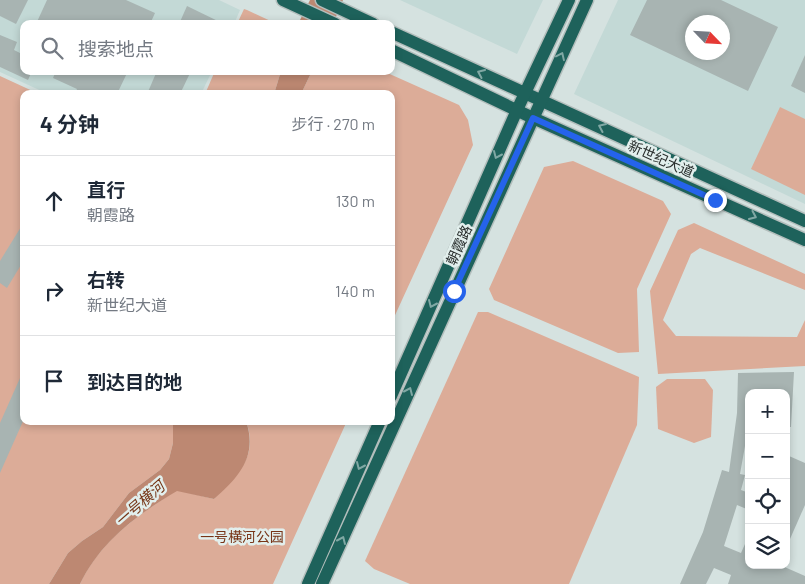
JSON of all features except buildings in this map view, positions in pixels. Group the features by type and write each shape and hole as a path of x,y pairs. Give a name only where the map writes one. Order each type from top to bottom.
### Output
{"main road":[{"path":"283,0 326,20"},
{"path":"322,0 364,20"},
{"name":"朝霞路","path":"395,387 517,110 569,0"},
{"name":"朝霞路","path":"395,423 587,0"},
{"path":"395,34 526,93"},
{"path":"395,52 517,110"},
{"name":"新世纪大道","path":"526,93 805,221"},
{"name":"新世纪大道","path":"517,110 805,240"},
{"path":"308,584 378,425"},
{"name":"朝霞路","path":"322,584 394,425"}],"shaded area":[{"path":"0,0 219,0 240,10 236,20 20,20 20,75 210,75 203,90 39,90 0,72"},
{"path":"400,0 543,0 517,54"},
{"path":"618,0 805,0 805,204 574,94"}],"green space":[{"path":"244,9 268,20 239,20"},
{"path":"213,75 280,75 275,90 207,90"},
{"path":"310,75 392,75 459,105 468,120 473,145 395,315 395,90 303,90"},
{"path":"0,76 30,90 20,90 20,425 173,425 173,443 169,459 160,470 129,493 103,527 68,553 49,584 0,584"},
{"path":"780,107 805,119 805,195 751,169"},
{"path":"573,161 663,201 671,214 637,289 639,352 618,353 494,300 489,289 544,167"},
{"path":"694,223 805,274 805,290 700,248 691,254 663,320 676,336 797,337 805,320 805,366 658,374 650,291 678,230"},
{"path":"478,312 488,312 639,377 637,425 569,584 410,584 374,569 365,561"},
{"path":"667,379 705,379 713,390 711,437 694,443 658,429 656,387"},
{"name":"一号横河公园","path":"247,425 345,425 273,584 80,584 98,554 121,530 177,490 214,499 238,473 248,455 250,445"}],"water":[{"path":"310,0 343,0 335,20 300,20"},
{"path":"280,75 310,75 303,90 275,90"},
{"name":"一号横河","path":"173,425 247,425 250,445 244,465 238,474 214,499 177,491 121,530 98,555 80,584 49,584 68,553 103,527 129,493 160,470 169,459 173,443"}],"route":[{"path":"454,291 533,118 715,200"}]}
